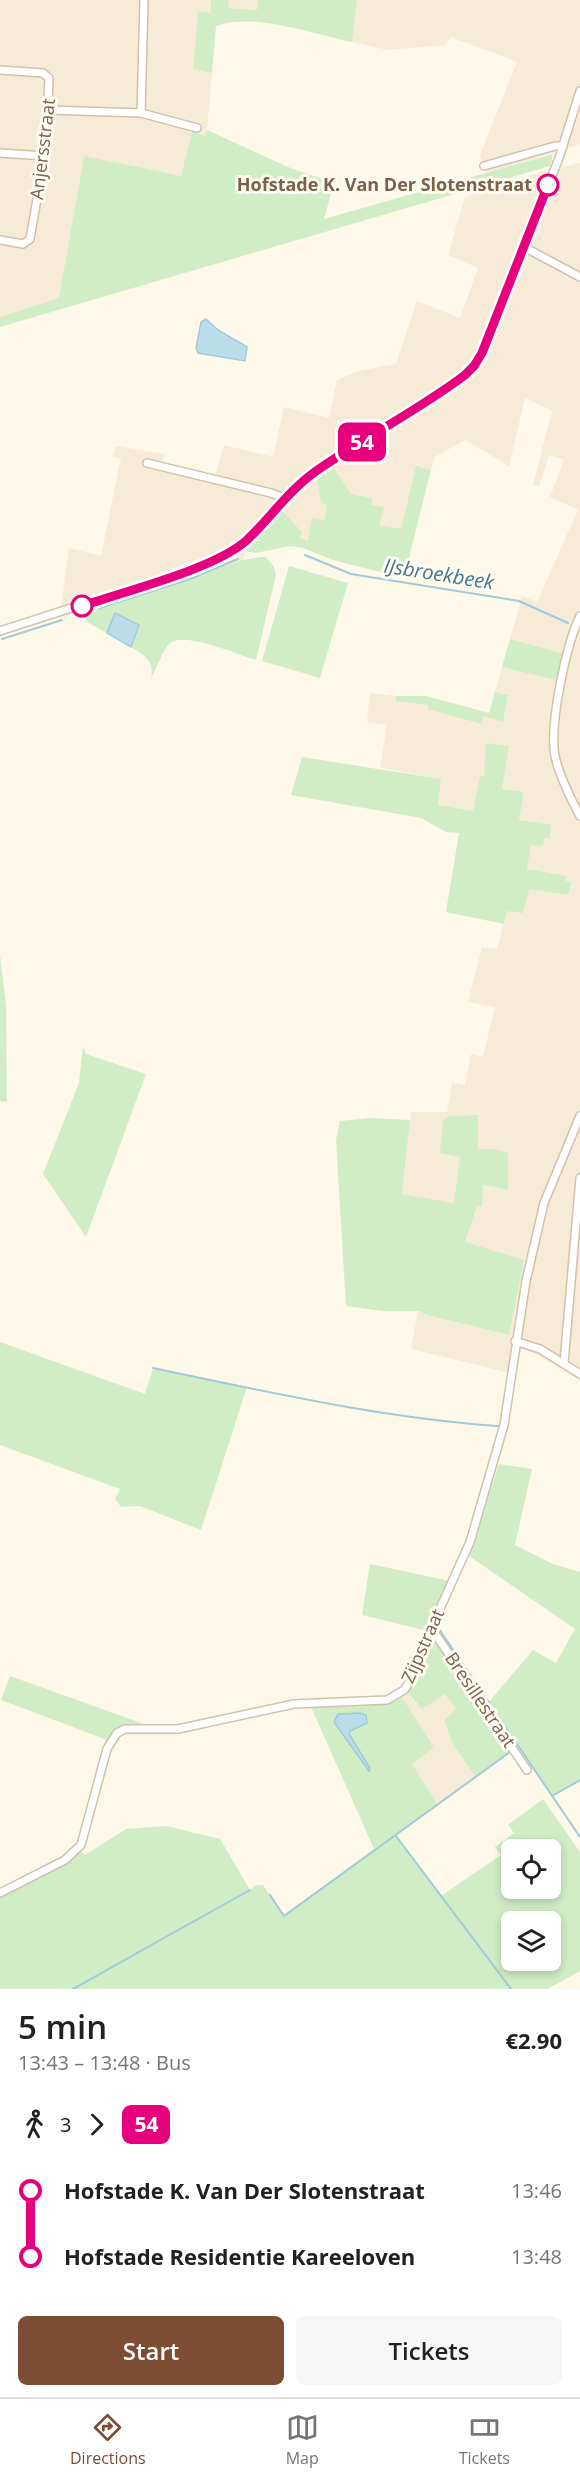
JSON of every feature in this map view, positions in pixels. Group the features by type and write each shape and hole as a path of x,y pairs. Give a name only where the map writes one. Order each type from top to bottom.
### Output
{"street":[{"path":"141,113 144,0"},
{"name":"Anjersstraat","path":"0,70 47,75 51,90 45,156 30,239 23,244 0,240"},
{"path":"0,631 192,569 225,554 246,540 284,498 322,467 459,379 474,366 482,353 559,158 580,91"},
{"path":"49,110 141,113 196,128"},
{"path":"484,166 563,146"},
{"path":"0,153 45,156"},
{"path":"524,248 580,277"},
{"path":"147,463 185,470 284,498"},
{"path":"580,616 561,682 555,756 580,816"},
{"name":"Zijpstraat","path":"0,1893 65,1860 81,1845 107,1749 117,1733 125,1729 136,1728 178,1730 294,1704 387,1700 404,1690 412,1678 470,1542 498,1451 504,1425 515,1341 544,1203 577,1128 580,1116"},
{"path":"577,1128 580,1136"},
{"path":"564,1363 580,1178"},
{"path":"515,1341 540,1349 580,1374"},
{"name":"Bresillestraat","path":"432,1629 527,1770"}],"shaded area":[{"path":"0,0 211,0 211,13 198,11 193,68 212,73 207,130 205,136 192,133 181,177 84,156 59,298 0,317"},
{"path":"229,0 258,0 257,10 228,8"},
{"path":"357,0 580,0 580,144 486,174 480,155 517,62 451,37 446,45 388,50 352,42"},
{"path":"580,163 580,1380 525,1348 517,1350 514,1374 411,1349 418,1311 509,1335 465,1242 477,1206 482,1207 483,1185 507,1190 494,1149 478,1149 460,1157 455,1203 402,1195 411,1112 447,1112 452,1083 465,1085 471,1054 483,1057 495,1007 468,1002 482,947 497,949 507,911 529,889 567,895 567,877 527,869 531,845 544,837 549,838 551,826 519,820 524,793 502,789 487,755 484,777 480,777 473,811 438,805 441,779 380,768 387,725 367,722 370,693 396,696 396,701 428,705 482,724 483,716 503,722 508,695 495,692 502,667 556,679 563,654 510,639 522,596 537,602 578,510 550,497 564,460 549,455 539,487 533,485 552,411 525,398 509,466 465,440 435,457 431,470 416,467 401,529 379,525 371,505 372,498 351,494 317,479 321,503 327,505 324,520 312,519 308,542 244,551 246,553 243,560 239,562 84,612 79,601 61,607 69,548 101,556 121,458 113,457 116,446 164,454 163,463 215,476 224,445 273,457 284,407 329,418 337,380 358,371 396,364 417,301 460,318 478,268 448,255 465,197 549,169 558,171 560,168"},
{"path":"408,1693 416,1704 445,1694 456,1709 444,1720 452,1743 476,1777 438,1805 412,1764 434,1747 402,1697"}],"green space":[{"path":"211,0 229,0 228,8 257,10 258,0 357,0 352,42 266,23 231,22 216,26 212,73 193,69 198,11 211,13"},
{"path":"207,130 288,167 334,183 324,219 553,154 550,166 0,327 0,317 59,298 84,156 181,176 192,132 205,136"},
{"path":"416,466 431,470 404,578 333,560 303,548 291,546 255,553 244,551 282,511 302,532 300,538 308,541 312,518 324,520 327,505 321,503 317,479 334,468 351,494 372,498 372,505 384,507 379,525 401,529"},
{"path":"266,557 274,567 276,575 256,660 198,642 176,640 167,647 151,678 150,663 131,647 139,625 115,614 107,633 87,622 84,612 243,560"},
{"path":"289,566 348,583 320,678 262,661"},
{"path":"510,639 564,654 556,680 502,667"},
{"path":"495,692 508,695 503,722 483,716 482,724 428,709 428,705 396,701 396,696 426,696 489,713"},
{"path":"486,743 509,746 502,789 524,792 519,820 551,825 550,838 544,838 543,846 531,845 527,869 567,876 566,881 571,882 568,895 529,889 523,913 507,911 504,924 446,912 459,833 446,832 421,818 291,795 302,757 441,779 438,805 473,811 480,776 484,777"},
{"path":"0,955 6,1006 7,1102 0,1101"},
{"path":"83,1046 86,1054 146,1074 86,1237 43,1174 79,1083"},
{"path":"478,1115 478,1149 494,1149 508,1153 508,1190 483,1185 482,1207 477,1206 465,1242 524,1260 509,1335 418,1311 382,1311 346,1306 336,1140 340,1121 372,1118 410,1120 402,1194 454,1203 460,1157 440,1153 443,1121 450,1116"},
{"path":"0,1342 145,1394 153,1368 247,1387 201,1530 140,1506 121,1507 115,1499 120,1489 0,1445"},
{"path":"499,1464 532,1469 515,1545 553,1564 580,1572 580,1779 552,1795 489,1702 533,1650 556,1663 575,1629 469,1556"},
{"path":"370,1564 450,1581 427,1631 362,1615"},
{"path":"432,1641 436,1643 510,1752 476,1777 452,1743 444,1720 456,1709 445,1694 422,1709 408,1693"},
{"path":"10,1676 144,1725 123,1727 107,1740 1,1700"},
{"path":"402,1697 434,1747 412,1764 438,1805 395,1835 441,1896 501,1855 501,1899 561,1899 561,1839 506,1839 514,1833 508,1825 543,1799 580,1852 580,1971 548,1989 0,1989 0,1897 60,1866 81,1851 85,1855 126,1829 166,1826 220,1839 250,1890 256,1885 263,1885 284,1915 374,1849 311,1707 379,1704"},
{"path":"501,1843 501,1855 495,1847"}],"water":[{"path":"206,319 218,330 247,347 245,361 198,353 196,348 201,322"},
{"path":"115,613 139,625 131,647 107,633"},
{"path":"338,1714 366,1715 367,1723 350,1731 349,1734 370,1768 369,1771 334,1722"}],"waterway":[{"name":"IJsbroekbeek","path":"305,555 351,574 519,601 568,623"},
{"name":"IJsbroekbeek","path":"99,608 187,580 238,559"},
{"name":"IJsbroekbeek","path":"2,639 62,620"},
{"path":"153,1368 368,1410 498,1426"},
{"path":"437,1626 580,1837"},
{"path":"270,1895 284,1916 510,1752"},
{"path":"552,1796 580,1780"},
{"path":"396,1836 511,1989"},
{"path":"155,1943 250,1890"},
{"path":"73,1989 155,1943"}],"bus line":[{"name":"54","path":"82,606 192,569 234,549 246,540 284,498 308,477 465,375 482,353 548,185"}],"place":[{"name":"Hofstade K. Van Der Slotenstraat","path":"548,185"}]}
